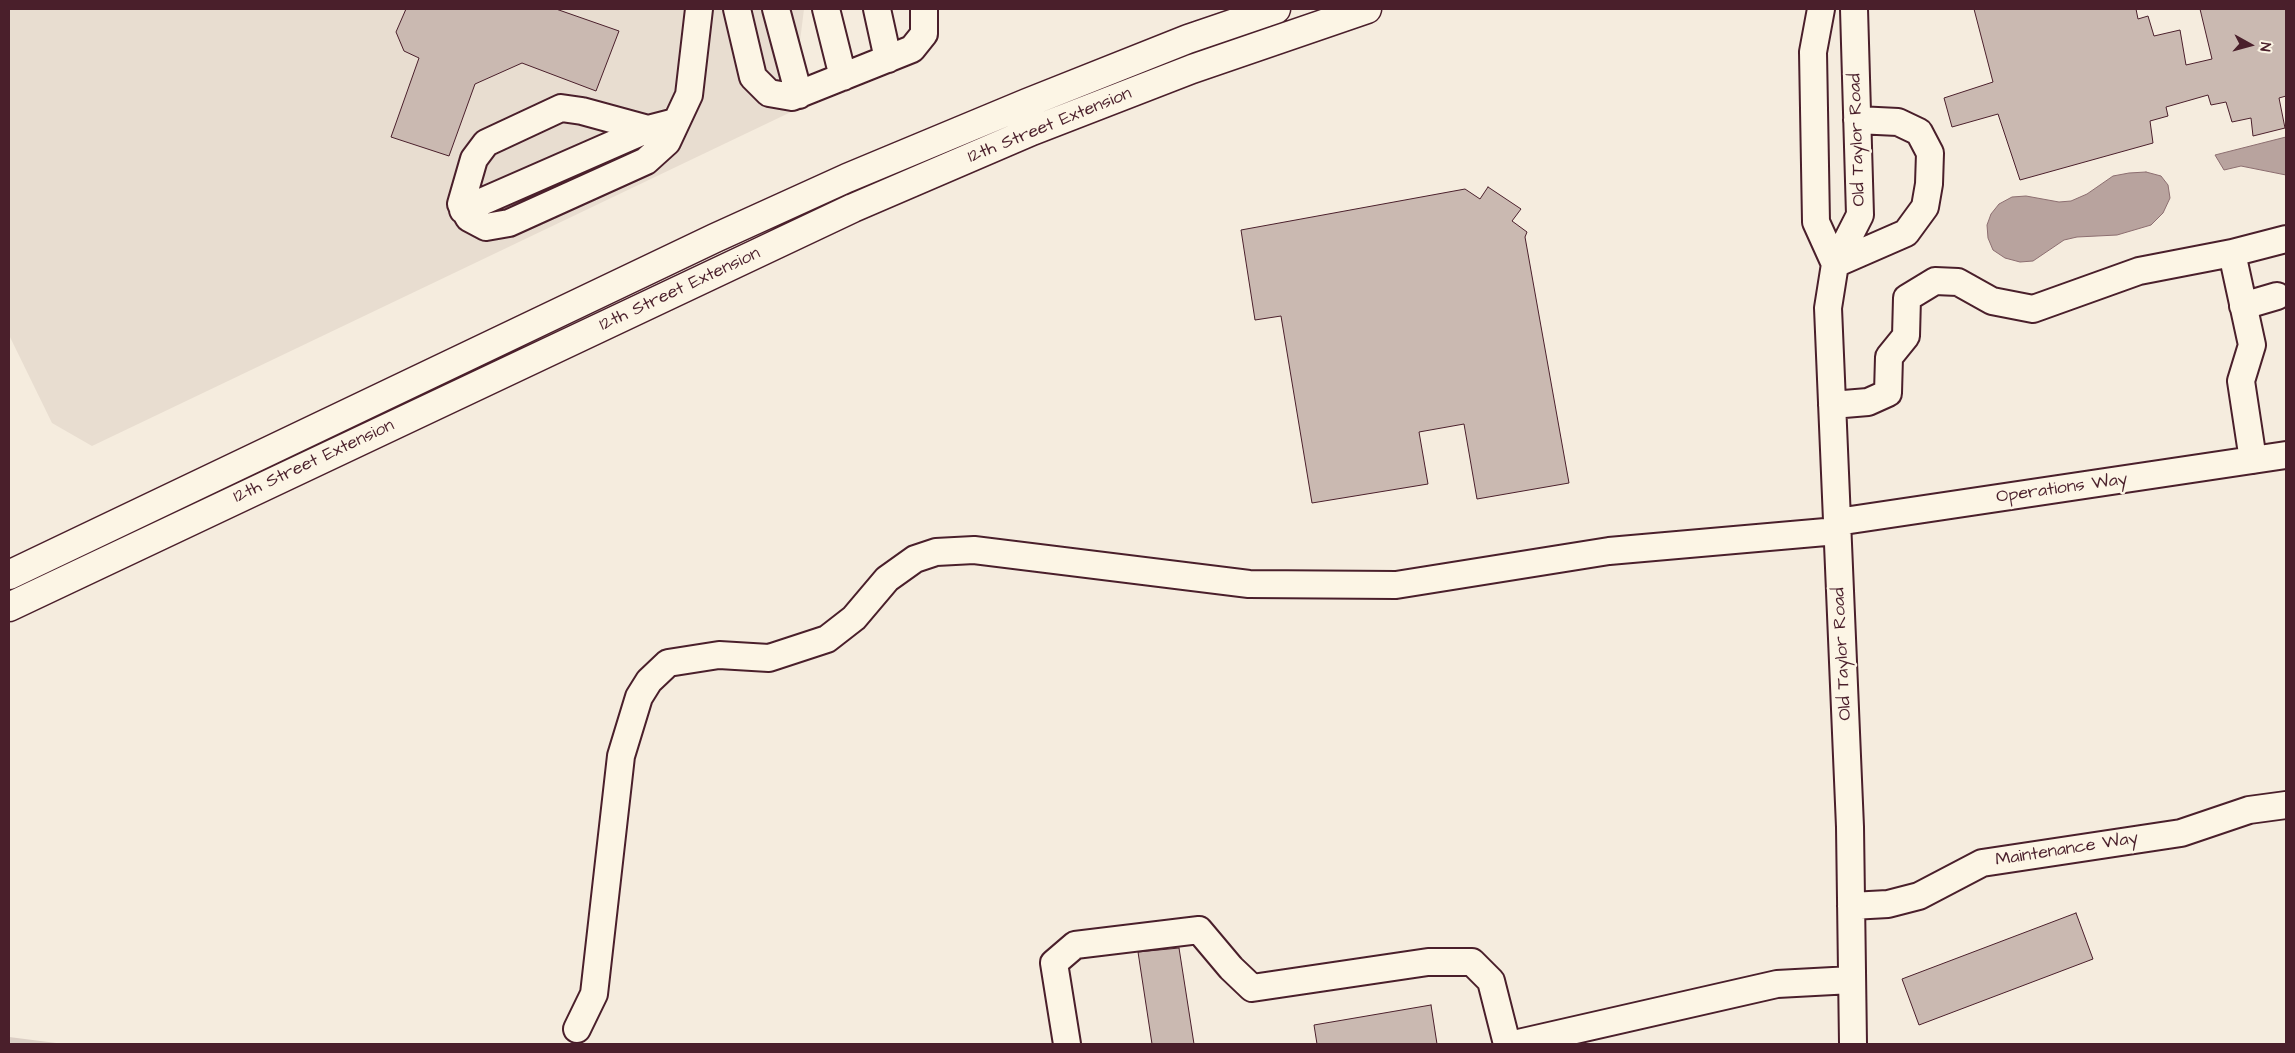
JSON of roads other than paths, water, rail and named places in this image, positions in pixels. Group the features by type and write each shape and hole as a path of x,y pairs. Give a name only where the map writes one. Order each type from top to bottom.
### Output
{"main road":[{"name":"12th Street Extension","path":"9,575 715,238 847,178 1036,99 1188,39 1276,9"},
{"name":"12th Street Extension","path":"9,607 853,208 1041,128 1192,69 1367,9"}],"street":[{"path":"648,129 582,111 561,108 486,142 474,159 461,204 463,210 469,218 486,227 509,223 646,161 667,142 689,96 699,9"},
{"path":"737,9 753,77 769,93 792,97 912,49 924,34 924,9"},
{"path":"776,9 799,95"},
{"path":"826,9 843,77"},
{"path":"877,9 888,58"},
{"path":"1821,9 1813,52 1816,222 1834,264 1906,233 1925,207 1929,184 1930,152 1919,132 1898,122 1857,120"},
{"name":"Old Taylor Road","path":"1853,1044 1850,827 1828,308 1834,264 1860,214 1854,9"},
{"path":"463,210 648,129 676,122"},
{"path":"1832,405 1868,402 1888,393 1889,357 1906,336 1907,298 1935,281 1958,282 1992,301 2033,309 2139,271 2232,253 2286,239"},
{"path":"2232,253 2252,345 2240,382 2253,460"},
{"path":"2244,306 2278,296"},
{"name":"Operations Way","path":"577,1029 594,994 622,756 639,697 648,681 668,663 719,655 770,658 826,639 854,618 888,579 915,559 936,552 974,550 1249,584 1396,585 1609,551 1837,527 2286,455"},
{"name":"Maintenance Way","path":"1851,906 1888,904 1919,896 1982,863 2181,833 2249,810 2286,805"},
{"path":"1067,1044 1054,963 1075,945 1199,930 1231,968 1252,988 1428,962 1472,962 1490,981 1507,1044"},
{"path":"1514,1044 1777,984 1852,980"}]}
